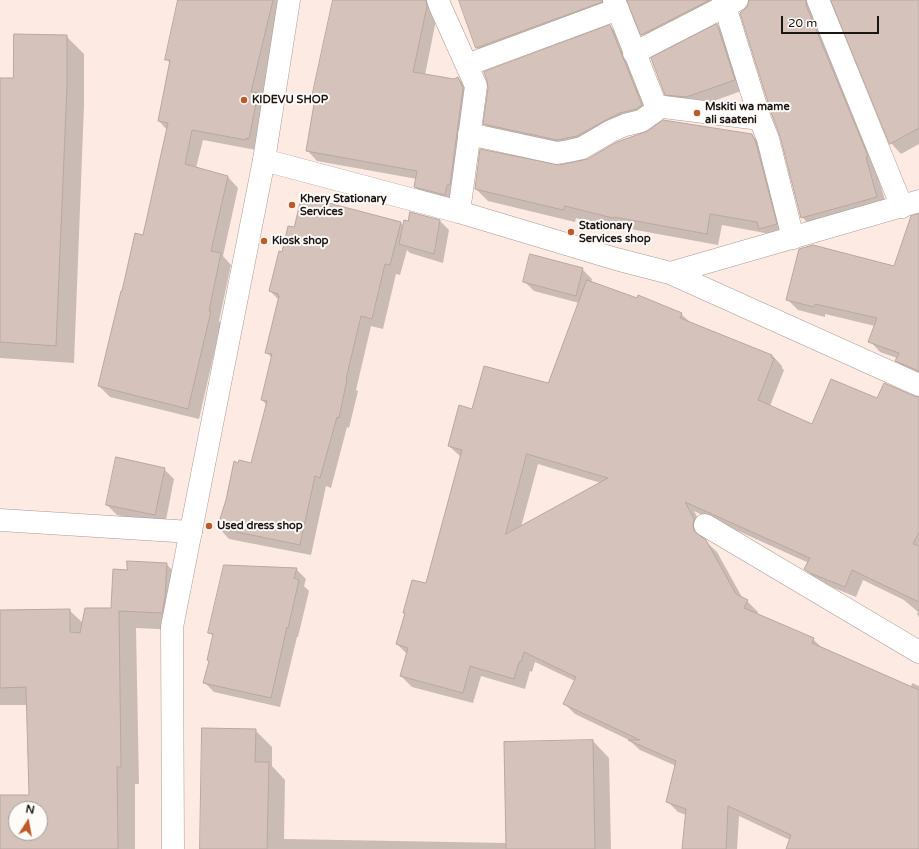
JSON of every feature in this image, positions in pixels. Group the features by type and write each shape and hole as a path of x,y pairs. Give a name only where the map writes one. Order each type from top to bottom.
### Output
{"street":[{"path":"173,849 172,627 264,160 289,0"},
{"path":"438,0 476,86 459,212"},
{"path":"670,273 910,204 818,0"},
{"path":"634,53 728,2 760,119 768,139 793,238"},
{"path":"467,65 616,5 656,106 654,112 641,121 611,131 582,148 557,153 469,134"},
{"path":"656,106 760,119"},
{"path":"264,160 459,212 616,259 670,273 919,386"},
{"path":"0,520 191,532"},
{"path":"705,525 919,652"}],"building":[{"path":"178,0 273,0 251,92 258,93 249,139 246,138 246,140 192,130 185,164 228,176 211,251 221,253 209,311 211,311 188,409 98,386 135,233 143,235 168,123 158,121 170,60 165,60"},
{"path":"333,0 426,0 427,6 413,72 454,79 458,77 463,88 450,185 447,185 445,195 414,187 417,171 306,151 315,98 312,97"},
{"path":"459,0 602,0 602,2 476,48"},
{"path":"627,0 710,0 641,35"},
{"path":"749,0 806,0 806,5 868,156 866,157 877,197 801,218 780,136 740,13 747,7"},
{"path":"831,0 919,0 919,128 890,144"},
{"path":"717,24 735,80 686,97 665,95 651,58"},
{"path":"610,25 642,105 636,109 620,113 577,136 557,140 483,124 488,88 484,72"},
{"path":"14,34 67,35 67,86 56,346 0,342 0,78 13,78"},
{"path":"663,120 752,134 756,143 777,224 759,229 757,222 710,214 707,234 613,218 565,206 563,210 475,189 480,149 559,165 588,159 617,142 648,131"},
{"path":"302,196 401,222 390,265 385,264 372,319 361,316 346,379 339,418 337,417 320,478 315,476 300,545 217,528 226,500 234,461 238,463 239,460 251,463 267,401 261,400 272,354 265,353 279,296 278,294 269,291 279,251 282,252 288,226 294,227"},
{"path":"410,212 440,220 434,254 399,244 404,220 408,221"},
{"path":"919,214 919,371 895,361 899,353 868,342 877,318 815,304 814,307 786,300 799,249 813,245 894,266 911,216"},
{"path":"530,254 583,268 576,296 523,282"},
{"path":"587,280 637,298 638,295 682,313 680,318 772,355 771,357 774,359 758,400 812,424 831,379 877,398 884,383 919,397 919,532 913,544 919,546 919,602 852,570 845,587 810,573 804,569 810,558 685,502 694,519 694,531 706,540 736,594 748,600 744,608 814,638 812,643 919,690 919,849 786,849 791,835 728,806 726,849 682,849 686,809 666,802 676,761 628,740 640,740 563,704 576,677 524,652 521,662 519,662 514,679 470,666 463,693 400,676 408,648 396,644 405,613 403,613 412,580 426,583 462,450 448,446 459,405 472,409 484,366 548,383","holes":["527,454 608,478 506,534"]},
{"path":"116,457 165,468 155,515 106,505"},
{"path":"127,561 167,563 165,597 162,613 119,611 121,767 117,767 118,849 0,849 0,795 29,795 26,687 0,688 0,610 70,609 70,632 80,633 85,608 111,608 113,569 127,570"},
{"path":"224,565 297,568 294,578 299,580 271,698 203,683 209,661 207,660 213,634 208,633"},
{"path":"202,728 256,729 255,762 269,762 267,849 200,849"},
{"path":"593,740 595,849 506,849 504,742"}],"place":[{"name":"KIDEVU SHOP","path":"244,100"},
{"name":"Mskiti wa mame ali saateni","path":"697,113"},
{"name":"Khery Stationary Services","path":"292,205"},
{"name":"Stationary Services shop","path":"571,232"},
{"name":"Kiosk shop","path":"264,241"},
{"name":"Used dress shop","path":"209,526"}]}
